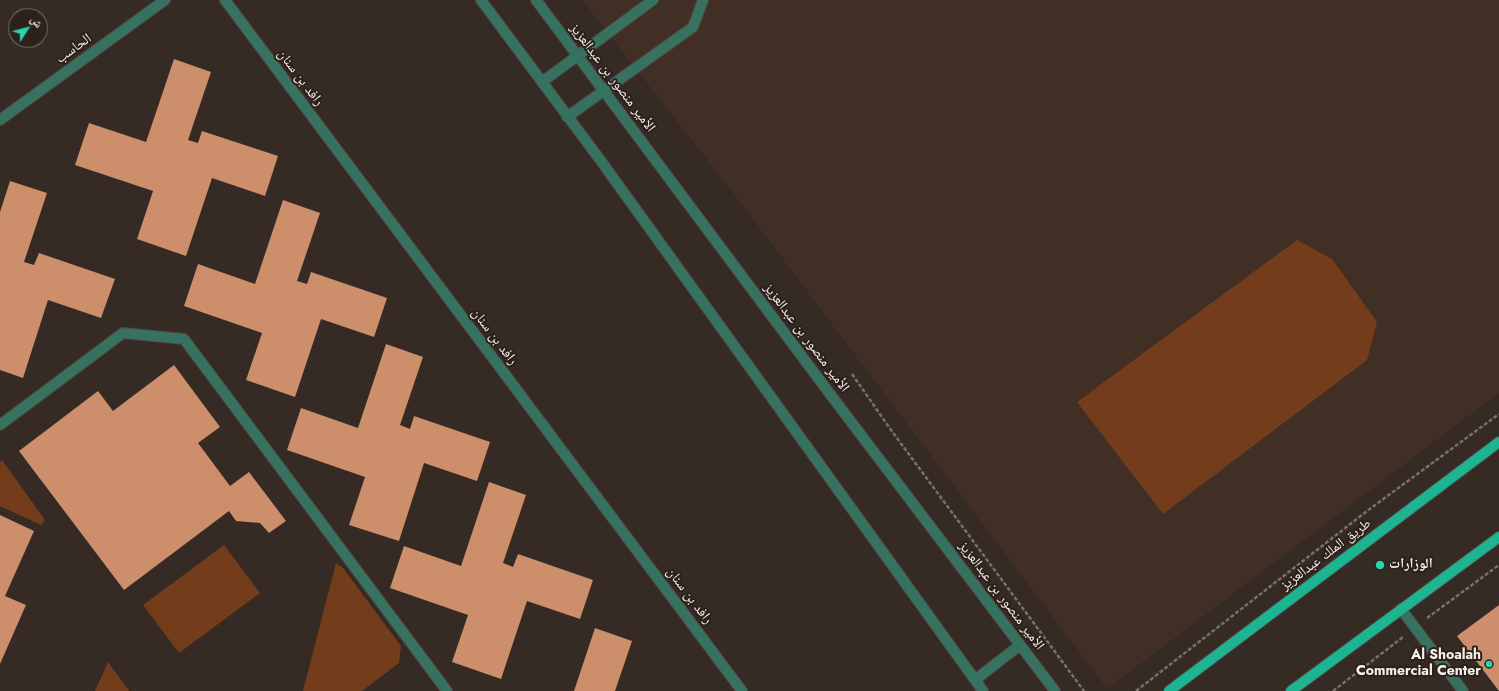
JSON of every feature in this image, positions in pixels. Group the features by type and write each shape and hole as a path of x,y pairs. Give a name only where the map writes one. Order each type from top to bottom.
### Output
{"main road":[{"name":"طريق الملك عبدالعزيز","path":"1169,691 1499,442"},
{"path":"1291,691 1499,537"}],"street":[{"name":"رافد بن سنان","path":"225,0 742,691"},
{"path":"481,0 601,161 983,691"},
{"name":"الأمير منصور بن عبدالعزيز","path":"536,0 1055,691"},
{"path":"542,82 653,0"},
{"path":"567,117 694,27 703,0"},
{"name":"الحاسب","path":"0,120 158,2"},
{"path":"0,425 123,333 184,339 447,691"},
{"path":"1401,609 1463,691"},
{"path":"975,680 1020,644"}],"path":[{"path":"852,374 891,430 1084,691"},
{"path":"1136,691 1367,511 1499,414"},
{"path":"1440,608 1499,565"},
{"path":"1333,691 1390,647"}],"shaded area":[{"path":"582,0 1499,0 1499,393 1107,689 730,189"},
{"path":"1297,240 1332,259 1377,322 1367,360 1163,514 1077,402"},
{"path":"2,460 45,520 41,525 0,506 0,461"},
{"path":"224,545 260,593 179,653 143,605"},
{"path":"336,563 343,568 401,646 399,663 362,691 303,691"},
{"path":"108,662 129,691 95,691"}],"building":[{"path":"174,59 211,72 188,140 198,143 202,131 278,156 265,196 212,178 186,256 137,239 153,191 75,165 89,123 146,142"},
{"path":"10,181 47,193 24,262 34,265 39,253 115,279 101,318 48,300 23,378 0,370 0,212"},
{"path":"283,200 320,213 297,281 307,284 311,272 387,298 374,337 321,319 295,397 246,380 262,333 184,306 198,264 255,284"},
{"path":"386,344 423,357 400,425 410,429 414,416 490,442 477,481 424,463 399,541 349,525 365,477 287,450 301,408 358,428"},
{"path":"174,365 220,427 198,443 230,486 249,472 286,521 269,533 260,523 236,521 229,511 124,590 19,451 98,391 113,411"},
{"path":"489,482 526,495 503,563 513,567 518,554 593,580 580,619 527,601 501,679 452,662 468,615 390,588 404,546 461,566"},
{"path":"0,515 34,531 5,596 26,605 0,664"},
{"name":"Al Shoalah Commercial Center","path":"1499,605 1499,691 1457,636"},
{"path":"595,628 632,641 615,691 574,691"}],"place":[{"name":"الوزارات","path":"1380,565"},
{"name":"Al Shoalah Commercial Center","path":"1489,664"}]}
